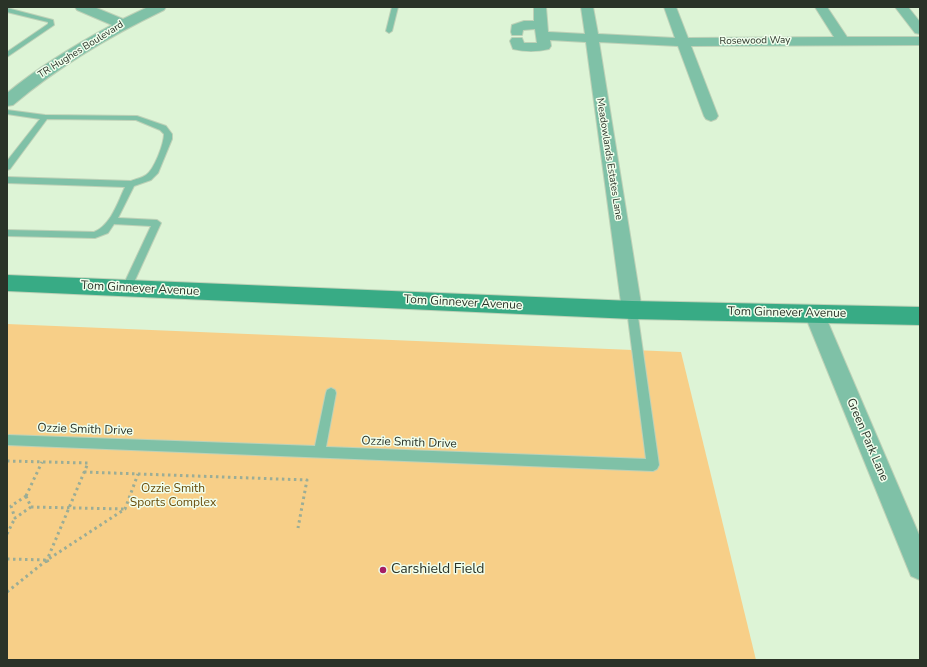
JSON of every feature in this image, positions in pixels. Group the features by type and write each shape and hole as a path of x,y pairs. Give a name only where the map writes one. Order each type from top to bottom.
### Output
{"main road":[{"name":"Tom Ginnever Avenue","path":"7,283 632,310 920,316"}],"street":[{"path":"82,7 122,24"},
{"name":"TR Hughes Boulevard","path":"7,101 23,87 60,61 122,24 159,7"},
{"path":"540,7 542,31"},
{"name":"Meadowlands Estates Lane","path":"587,7 632,310"},
{"path":"670,7 711,116"},
{"path":"821,7 842,40"},
{"path":"901,7 920,30"},
{"name":"Rosewood Way","path":"542,31 544,46 530,48 518,46 517,28 524,26 542,31 591,39 683,42 842,40 920,41"},
{"name":"Green Park Lane","path":"814,313 920,567"}],"lane":[{"path":"389,31 395,7"},
{"path":"7,10 51,21 51,25 7,55"},
{"path":"7,112 45,117 137,118 163,128 168,134 163,153 154,173 148,178 131,184 7,180"},
{"path":"7,167 45,117"},
{"path":"7,233 95,235 105,231 112,221 131,184"},
{"path":"112,221 157,223 127,288"},
{"name":"Ozzie Smith Drive","path":"7,440 653,466 632,310"},
{"path":"319,452 330,393"}],"path":[{"path":"7,461 88,463 46,560"},
{"path":"15,518 9,506 26,496 42,462"},
{"path":"84,472 307,480 298,528"},
{"path":"7,592 46,560 125,509 138,474"},
{"path":"26,496 31,507"},
{"path":"7,534 15,518 31,507 125,509"},
{"path":"7,559 46,560"},
{"path":"46,560 49,564"}],"green space":[{"name":"Ozzie Smith Sports Complex","path":"7,324 681,352 756,660 7,660"}],"place":[{"name":"Carshield Field","path":"383,570"}]}
